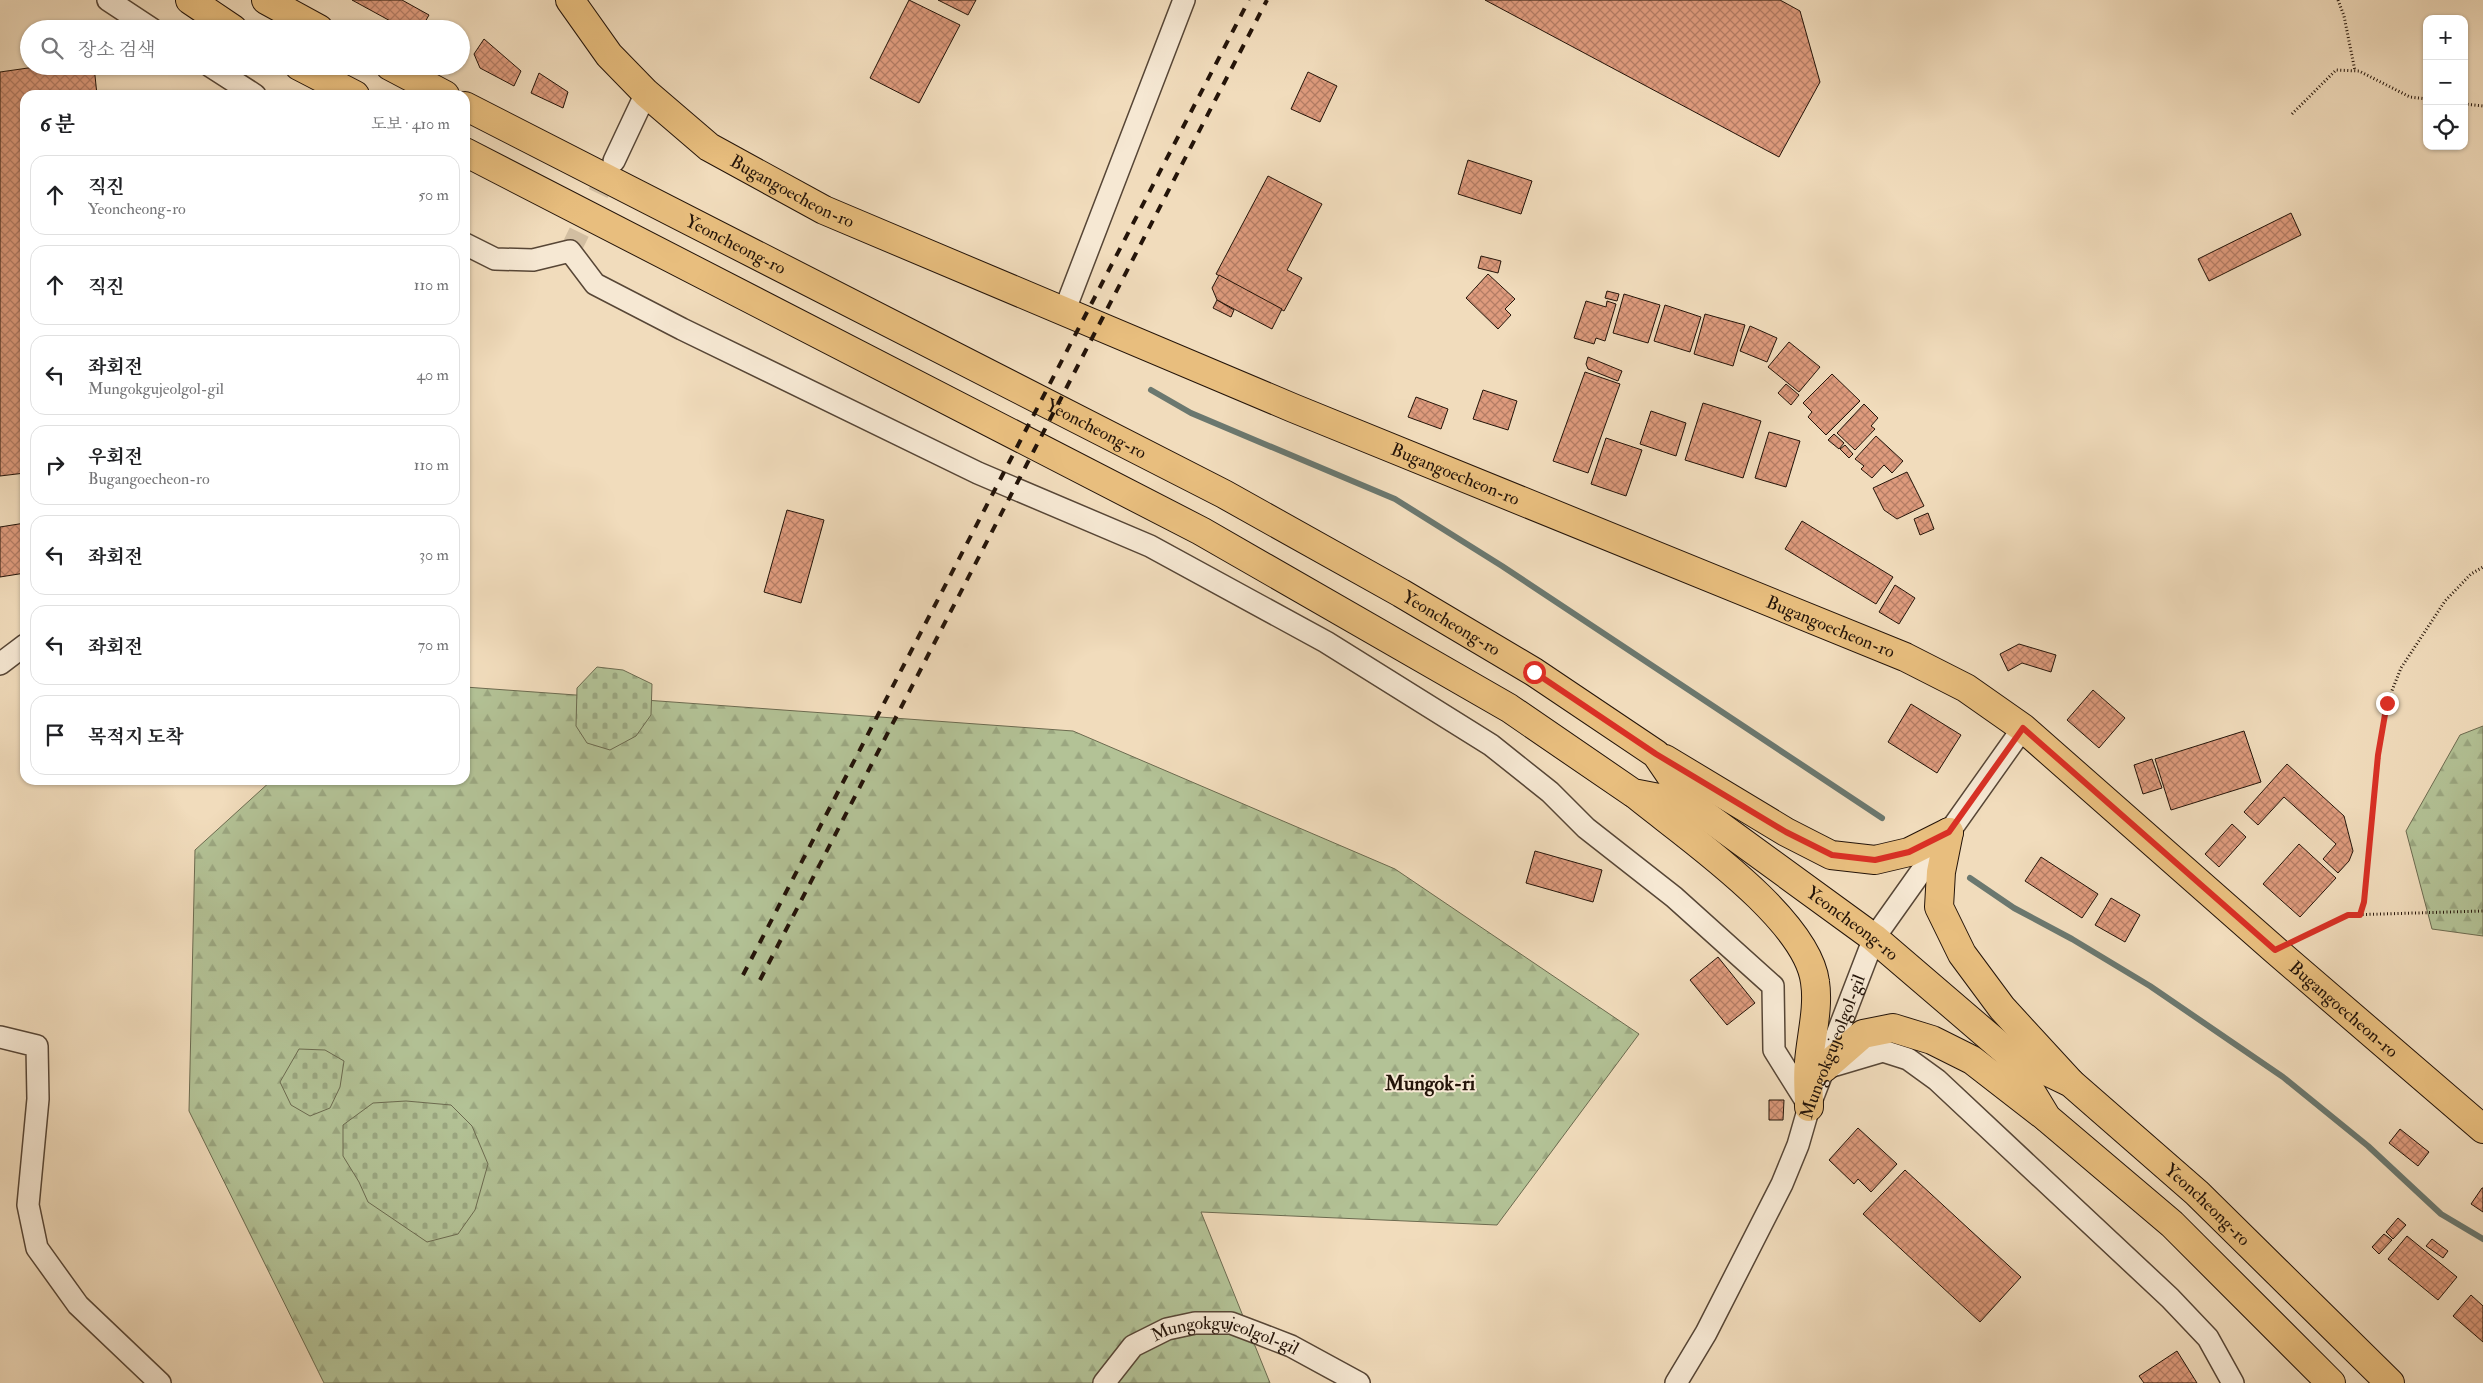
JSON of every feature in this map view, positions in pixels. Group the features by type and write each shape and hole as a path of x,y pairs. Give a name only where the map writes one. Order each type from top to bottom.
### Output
{"main road":[{"path":"190,0 220,20"},
{"path":"266,0 303,20"},
{"name":"Bugangoecheon-ro","path":"570,0 609,56 646,93 709,147 824,210 1293,408 1905,657 1966,688 2023,728 2275,950 2483,1129"},
{"path":"316,75 345,90"},
{"path":"407,75 436,90"},
{"name":"Yeoncheong-ro","path":"470,109 1224,494 1401,593 1534,672 1656,754 1690,804 1874,938 2007,1052 2071,1083 2196,1193 2390,1383"},
{"name":"Yeoncheong-ro","path":"470,155 1201,531 1509,708 1633,793 1690,804"},
{"path":"1656,754 1786,832 1832,855 1875,860 1909,852 1949,832"},
{"path":"1633,793 1727,868 1784,922 1805,951 1815,981 1816,1005 1808,1064 1810,1107"},
{"path":"1949,832 1941,872 1939,907 1962,954 2002,1008 2071,1083"},
{"path":"1824,1068 1863,1034 1893,1028 1932,1040 1972,1060 2047,1118"},
{"name":"Yeoncheong-ro","path":"2007,1052 2047,1118 2172,1224 2331,1383"}],"street":[{"path":"108,0 138,20"},
{"path":"1064,312 1184,0"},
{"path":"224,75 247,90"},
{"path":"614,161 646,93"},
{"path":"470,246 495,259 533,260 570,251 595,284 682,329 978,473 1150,546 1326,642 1491,745 1550,792 1586,828 1674,897 1773,986 1774,1050 1810,1107"},
{"path":"0,664 20,648"},
{"name":"Mungokgujeolgol-gil","path":"1676,1383 1706,1333 1782,1184 1874,938 2023,728"},
{"path":"0,1037 37,1046 38,1099 28,1205 37,1248 78,1305 160,1383"},
{"path":"1824,1068 1883,1051 1908,1059 1937,1080 2170,1298 2208,1338 2233,1383"},
{"name":"Mungokgujeolgol-gil","path":"1104,1383 1133,1346 1167,1328 1195,1323 1231,1323 1291,1346 1359,1383"}],"path":[{"path":"2338,0 2355,70"},
{"path":"2292,114 2336,70 2355,70 2410,97 2423,99"},
{"path":"2468,104 2483,106"},
{"path":"2360,915 2364,902 2378,755 2387,703 2401,668 2445,601 2471,574 2483,567"},
{"path":"2275,950 2348,915 2483,911"}],"green space":[{"path":"597,667 623,670 652,684 651,715 636,736 610,750 587,743 576,726 577,688"},
{"path":"470,687 1073,731 1395,869 1639,1034 1497,1225 1201,1212 1270,1383 324,1383 189,1111 195,850 266,785 470,785"},
{"path":"2483,726 2483,936 2432,929 2406,831 2460,735"},
{"path":"299,1049 325,1050 344,1061 340,1087 330,1108 310,1116 291,1105 280,1082"},
{"path":"406,1101 451,1105 472,1126 488,1164 475,1210 458,1234 427,1242 368,1202 359,1182 343,1156 343,1125 373,1103"}],"building":[{"path":"352,0 402,0 429,15 426,20 389,20"},
{"path":"909,0 960,25 919,103 870,78"},
{"path":"938,0 976,0 968,15"},
{"path":"1485,0 1780,0 1800,11 1820,82 1779,157"},
{"path":"484,39 521,71 514,86 480,68 474,54"},
{"path":"20,69 20,75 95,75 96,90 20,90 20,474 0,476 0,72"},
{"path":"1308,72 1337,86 1320,122 1291,109"},
{"path":"539,73 568,92 563,108 531,93"},
{"path":"1468,160 1532,181 1521,214 1458,194"},
{"path":"1268,176 1322,204 1287,270 1302,278 1284,311 1216,274"},
{"path":"2291,213 2301,235 2209,281 2198,259"},
{"path":"1481,256 1501,261 1498,273 1478,268"},
{"path":"1488,274 1515,299 1505,309 1511,315 1498,329 1466,298"},
{"path":"1219,275 1282,309 1272,329 1217,300 1212,288"},
{"path":"1607,291 1619,294 1617,301 1605,298"},
{"path":"1624,294 1660,305 1648,343 1613,333"},
{"path":"1217,300 1234,310 1231,317 1213,308"},
{"path":"1586,301 1606,307 1607,301 1616,304 1605,341 1596,338 1594,344 1574,338"},
{"path":"1665,305 1701,317 1690,352 1654,341"},
{"path":"1705,314 1745,325 1733,366 1694,354"},
{"path":"1750,326 1777,338 1767,362 1740,351"},
{"path":"1789,342 1820,367 1799,392 1768,367"},
{"path":"1588,357 1622,371 1618,381 1588,369 1586,364"},
{"path":"1585,372 1620,384 1588,473 1553,461"},
{"path":"1832,374 1860,401 1826,435 1808,417 1812,412 1803,403"},
{"path":"1786,384 1799,395 1791,405 1778,393"},
{"path":"1483,390 1517,401 1508,430 1473,419"},
{"path":"1416,397 1448,409 1441,429 1408,417"},
{"path":"1703,403 1761,421 1743,478 1685,460"},
{"path":"1864,404 1878,418 1871,426 1875,429 1855,450 1837,433"},
{"path":"1651,411 1686,423 1676,456 1640,444"},
{"path":"1769,432 1800,441 1786,487 1755,478"},
{"path":"1834,434 1844,443 1839,449 1828,440"},
{"path":"1876,436 1903,461 1892,473 1884,465 1872,478 1861,469 1864,466 1855,459"},
{"path":"1606,438 1642,450 1626,496 1591,484"},
{"path":"1845,445 1853,454 1849,458 1840,449"},
{"path":"1907,472 1924,506 1897,519 1884,510 1873,488"},
{"path":"787,510 824,520 801,603 764,592"},
{"path":"1928,513 1934,529 1920,535 1914,519"},
{"path":"1802,521 1893,577 1876,604 1785,549"},
{"path":"20,524 20,574 0,577 0,527"},
{"path":"1895,585 1915,598 1899,624 1879,612"},
{"path":"2019,644 2056,655 2051,672 2022,663 2008,671 2000,654"},
{"path":"2093,690 2125,718 2099,748 2067,720"},
{"path":"1911,704 1961,735 1937,773 1888,742"},
{"path":"2244,731 2261,782 2171,810 2155,759"},
{"path":"2152,759 2162,788 2143,794 2134,765"},
{"path":"2287,764 2344,816 2353,851 2349,861 2338,873 2323,859 2336,844 2284,797 2258,825 2244,812"},
{"path":"2232,824 2246,837 2219,867 2205,854"},
{"path":"2299,844 2336,878 2300,917 2263,884"},
{"path":"1535,851 1602,870 1593,902 1526,883"},
{"path":"2041,857 2098,894 2082,918 2025,881"},
{"path":"2111,898 2140,915 2125,942 2095,925"},
{"path":"1718,957 1755,1003 1727,1025 1690,980"},
{"path":"1769,1100 1784,1100 1783,1120 1769,1120"},
{"path":"1858,1128 1897,1164 1871,1192 1858,1179 1854,1184 1829,1160"},
{"path":"2400,1129 2429,1152 2418,1166 2389,1143"},
{"path":"1905,1170 2021,1277 1980,1322 1863,1214"},
{"path":"2483,1188 2483,1212 2471,1204"},
{"path":"2398,1218 2406,1225 2393,1239 2386,1232"},
{"path":"2384,1234 2392,1240 2379,1254 2372,1247"},
{"path":"2407,1236 2457,1277 2438,1300 2388,1259"},
{"path":"2432,1239 2448,1251 2443,1258 2426,1246"},
{"path":"2471,1295 2483,1306 2483,1342 2453,1316"},
{"path":"2177,1351 2197,1383 2144,1383 2139,1376"}],"waterway":[{"path":"1151,390 1191,413 1395,499 1502,566 1882,818"},
{"path":"1970,878 2014,908 2072,939 2150,986 2283,1077 2368,1146 2441,1214 2483,1239"}],"tunnel":[{"path":"570,251 612,165"}],"railway":[{"path":"743,975 1249,0"},
{"path":"760,980 1267,0"}],"district":[{"name":"Mungok-ri","path":"1430,1083"}],"route":[{"path":"1534,672 1656,754 1786,832 1832,855 1875,860 1909,852 1949,832 2023,728 2275,950 2348,915 2360,915 2364,902 2378,755 2387,703"}]}
